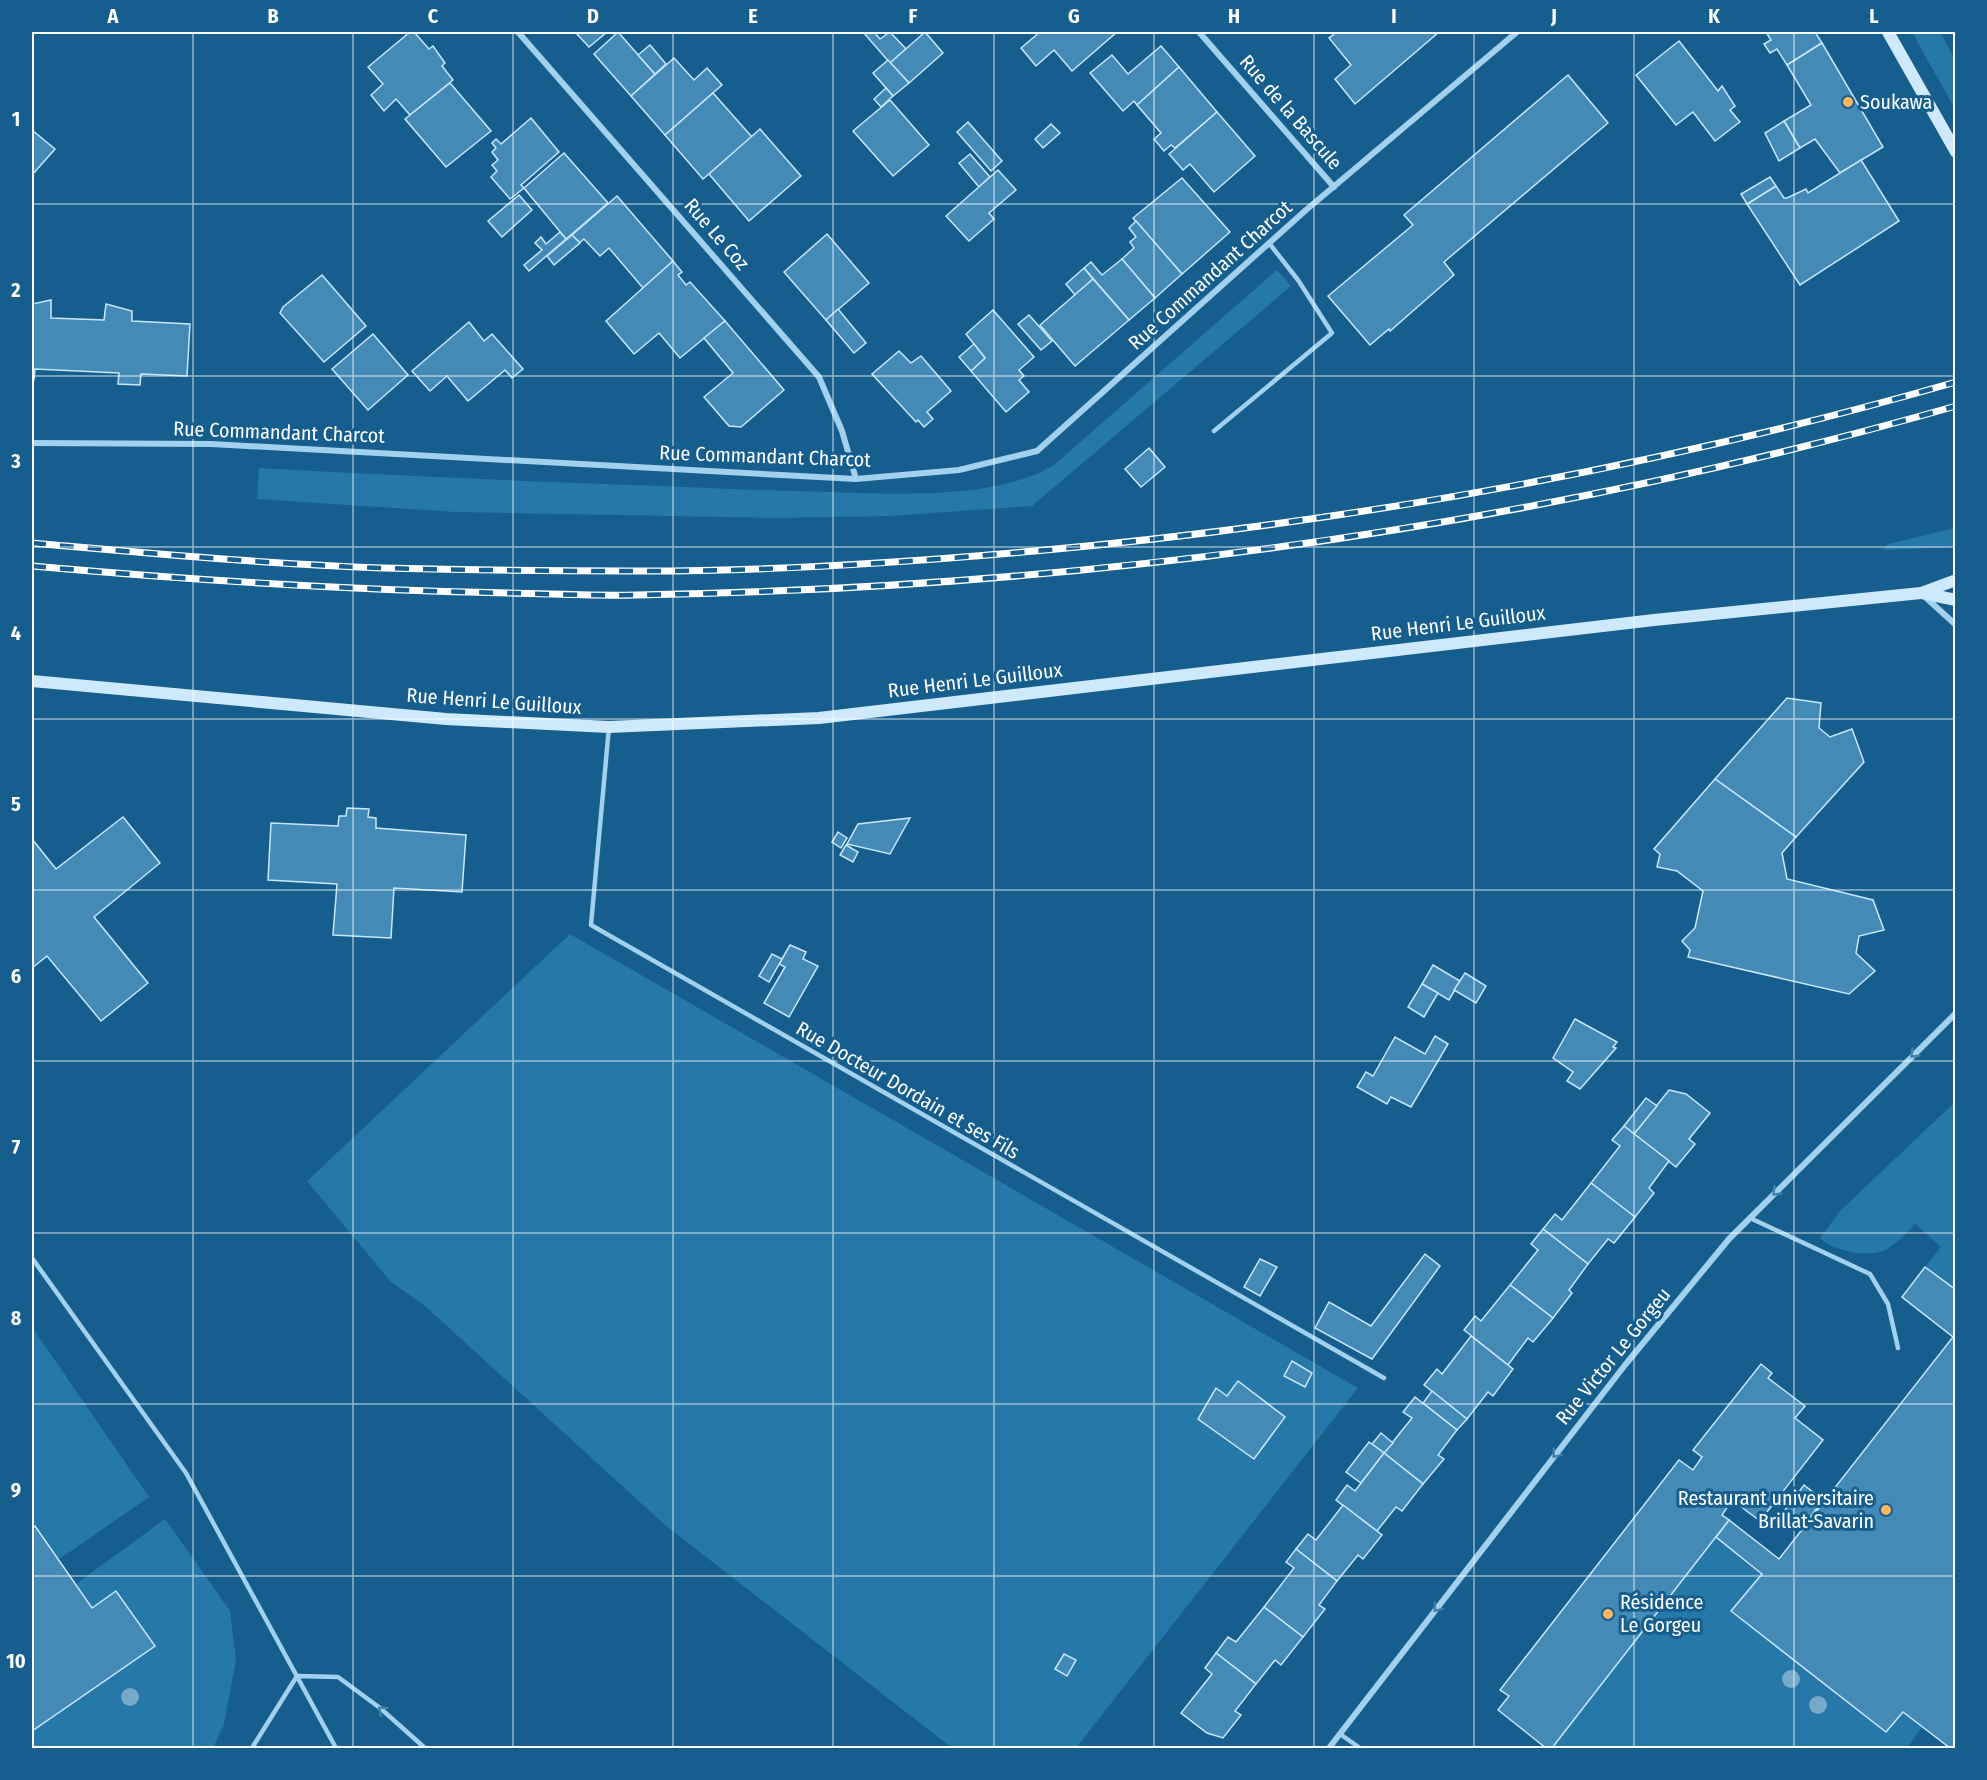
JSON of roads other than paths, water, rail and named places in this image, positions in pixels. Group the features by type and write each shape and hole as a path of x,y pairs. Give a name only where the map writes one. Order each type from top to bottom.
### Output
{"street":[{"name":"Rue Le Coz","path":"518,32 819,377 842,430 856,479"},
{"name":"Rue de la Bascule","path":"1199,32 1334,187"},
{"name":"Rue Commandant Charcot","path":"32,443 211,444 856,479 959,470 1037,452 1269,243 1517,32"},
{"path":"1888,32 1956,152"},
{"name":"Rue Henri Le Guilloux","path":"32,681 446,719 609,728 819,718 1654,620 1921,593 1956,580"},
{"path":"1921,593 1956,625"},
{"name":"Rue Henri Le Guilloux","path":"1921,593 1956,600"},
{"name":"Rue Victor Le Gorgeu","path":"1329,1749 1625,1365 1729,1239 1956,1013"}],"lane":[{"path":"1214,431 1332,333 1298,280 1269,243"},
{"name":"Rue Docteur Dordain et ses Fils","path":"609,728 591,925 1384,1378"},
{"path":"1749,1218 1870,1274 1888,1304 1898,1348"},
{"path":"32,1258 186,1473 336,1749"},
{"path":"252,1749 297,1676"},
{"path":"297,1676 338,1677 380,1708 425,1749"},
{"path":"1340,1734 1360,1749"}],"railway":[{"path":"32,543 294,564 382,568 626,571 830,566 1035,551 1268,525 1500,488 1729,441 1956,382"},
{"path":"32,566 329,587 588,595 803,590 970,580 1136,564 1302,544 1467,518 1631,486 1794,449 1956,406"}],"place":[{"name":"Soukawa","path":"1848,102"},
{"name":"Restaurant universitaire Brillat-Savarin","path":"1886,1510"},
{"name":"Résidence Le Gorgeu","path":"1608,1614"}]}
